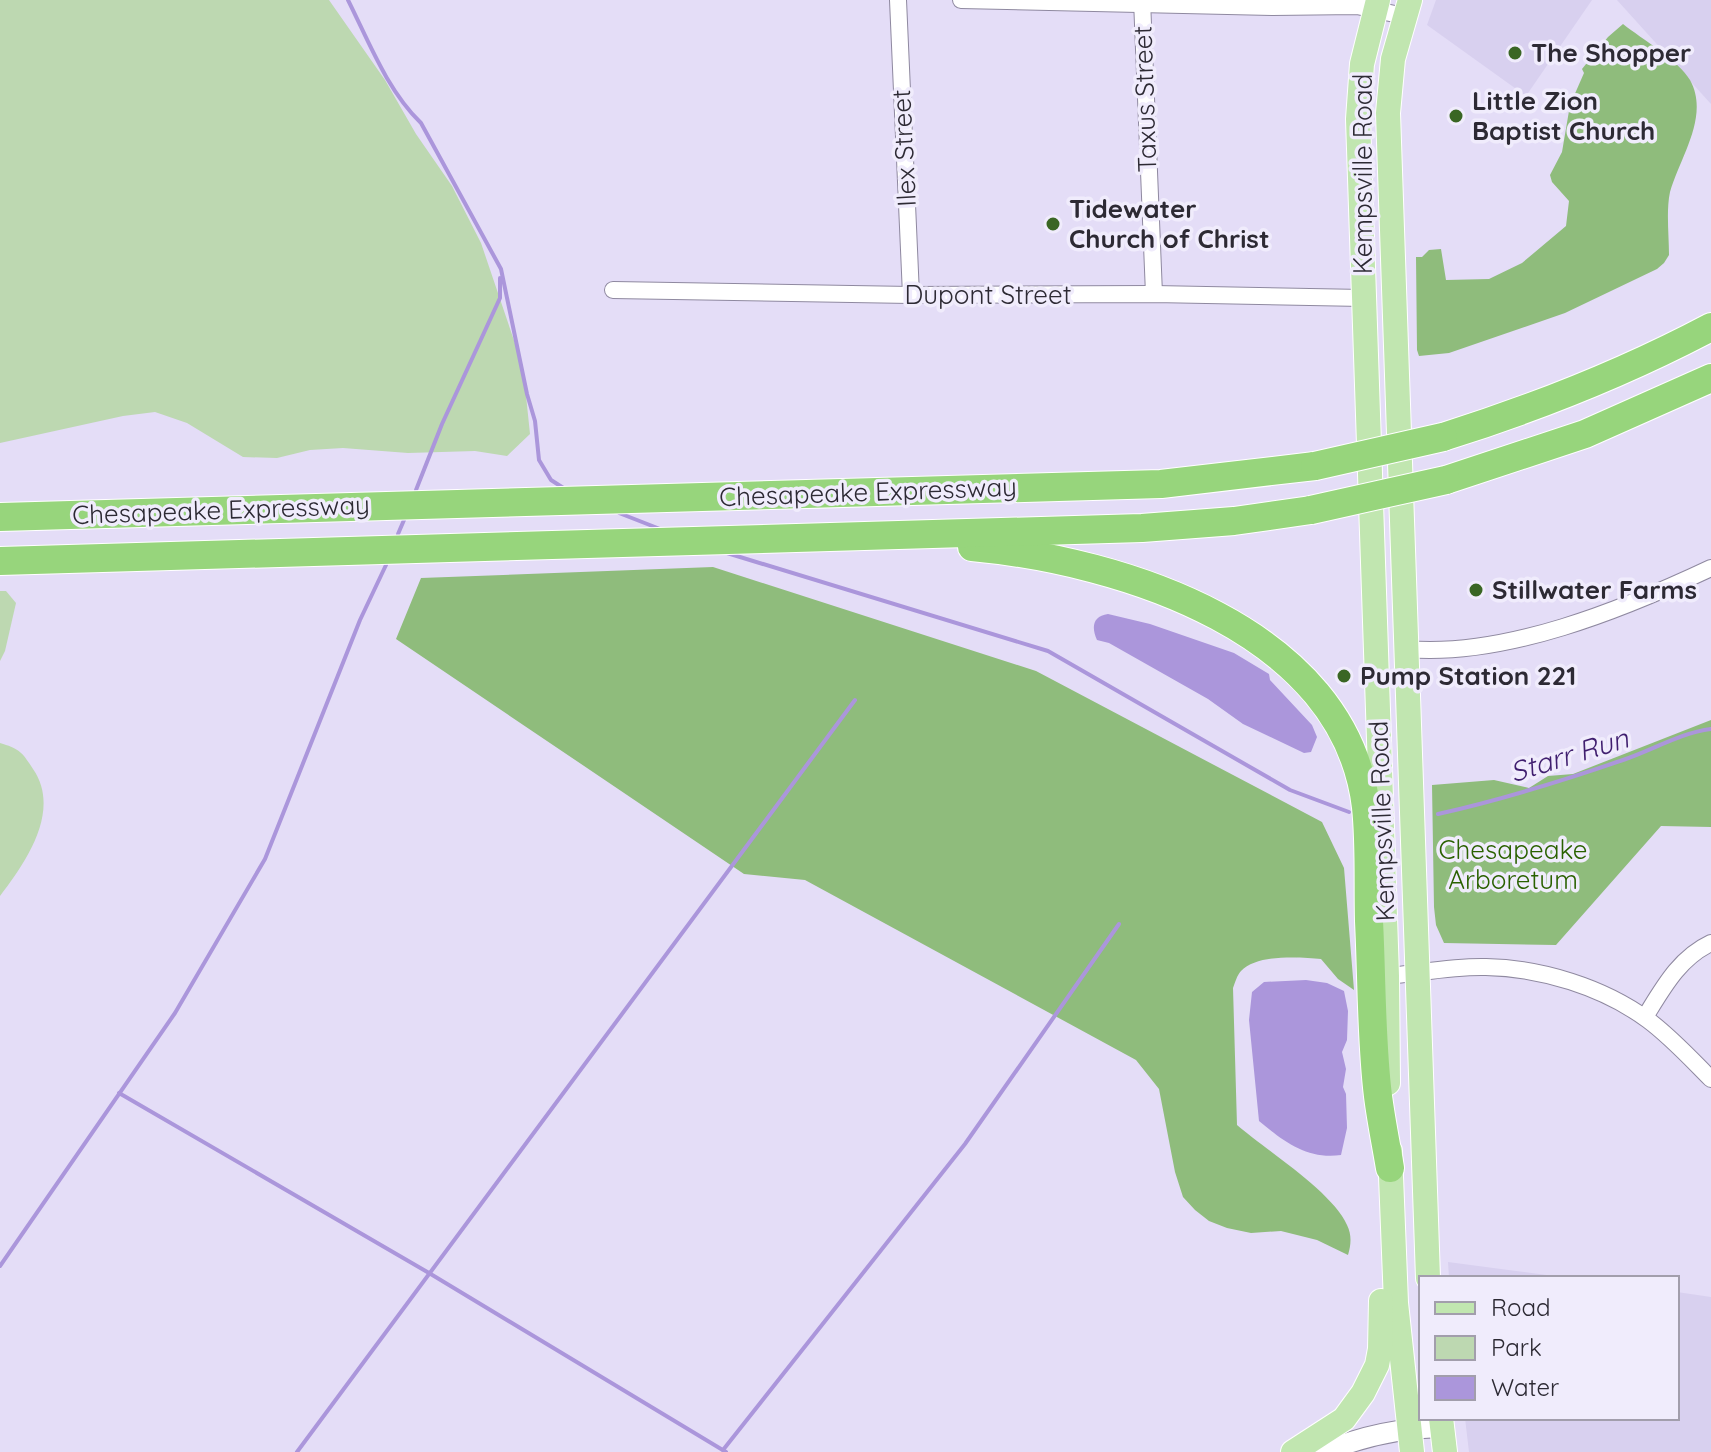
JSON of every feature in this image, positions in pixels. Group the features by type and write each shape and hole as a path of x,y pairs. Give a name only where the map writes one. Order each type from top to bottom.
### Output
{"highway":[{"name":"Chesapeake Expressway","path":"0,517 1161,484 1315,466 1443,437 1528,408 1622,370 1711,327"},
{"name":"Chesapeake Expressway","path":"0,561 1142,528 1234,521 1311,510 1446,480 1585,434 1711,378"},
{"path":"712,540 843,546 955,546 995,549 1049,560 1111,575 1176,597 1245,631 1284,659 1324,703 1340,728 1353,756 1366,805 1378,1094 1390,1168"}],"main road":[{"name":"Kempsville Road","path":"1376,4 1364,51 1359,92 1363,298 1387,976 1392,1220 1396,1303 1410,1440"},
{"name":"Kempsville Road","path":"1407,8 1393,59 1388,113 1428,1276"},
{"path":"1372,539 1380,547 1384,561 1391,632 1396,643 1406,649"},
{"path":"1293,1452 1344,1419 1370,1381 1380,1349 1380,1305 1392,1220"},
{"path":"1442,1422 1445,1452"}],"street":[{"name":"Ilex Street","path":"898,0 911,295"},
{"path":"961,0 1376,4 1407,8"},
{"name":"Taxus Street","path":"1142,2 1154,294"},
{"name":"Dupont Street","path":"613,290 1363,298"},
{"path":"1406,649 1432,651 1500,643 1587,619 1711,568"},
{"path":"1645,1017 1681,963 1711,943"},
{"path":"1387,976 1483,967 1529,971 1599,993 1645,1017 1711,1079"},
{"path":"1325,1452 1373,1434 1410,1440 1442,1422"}],"shaded area":[{"path":"1436,0 1592,0 1526,96 1427,25"},
{"path":"1617,0 1711,0 1711,104"},
{"path":"1448,1262 1554,1276 1449,1276"},
{"path":"1679,1292 1711,1297 1711,1452 1469,1452 1465,1420 1679,1420"}],"green space":[{"path":"0,0 329,0 385,80 416,134 452,186 481,243 523,367 530,434 507,456 475,451 408,453 343,448 310,450 277,458 243,457 187,423 155,412 0,443"},
{"path":"1623,24 1678,65 1690,80 1695,94 1695,122 1670,192 1669,255 1657,269 1565,313 1449,353 1419,356 1416,257 1422,257 1429,250 1441,249 1446,280 1489,279 1522,263 1566,226 1569,201 1552,182 1550,175 1562,152 1570,105 1584,73 1582,69"},
{"path":"713,567 1036,671 1322,822 1344,868 1354,990 1338,979 1321,959 1268,959 1241,971 1233,988 1237,1125 1328,1199 1350,1232 1348,1255 1317,1240 1281,1231 1251,1233 1227,1228 1209,1221 1195,1210 1183,1197 1175,1172 1159,1089 1136,1060 805,880 744,874 396,639 421,578"},
{"path":"0,591 6,591 16,603 0,661"},
{"name":"Chesapeake Arboretum","path":"1711,720 1711,827 1661,826 1556,945 1444,943 1436,925 1434,907 1432,785 1494,780 1529,788 1548,776 1573,774"},
{"path":"0,743 16,749 26,759 41,785 44,802 37,836 0,896"}],"water":[{"path":"1108,614 1150,624 1234,653 1269,674 1270,680 1312,725 1317,737 1311,752 1304,753 1243,724 1208,699 1109,643 1097,640 1095,623 1099,617"},
{"path":"1306,980 1327,983 1344,991 1348,1011 1347,1040 1342,1052 1346,1069 1343,1087 1347,1128 1341,1155 1307,1152 1287,1142 1259,1121 1249,1020 1252,992 1264,982"}],"waterway":[{"path":"348,0 388,81 421,123 501,269 535,421 539,460 551,480 565,489"},
{"path":"416,490 442,424 500,298 500,278"},
{"path":"619,513 660,529"},
{"path":"398,534 404,520"},
{"path":"727,553 1048,651 1290,790 1349,812"},
{"path":"0,1266 175,1013 265,859 360,620 386,565"},
{"path":"297,1452 855,700"},
{"name":"Starr Run","path":"1438,814 1554,783 1688,734 1711,729"},
{"path":"723,1450 965,1144 1119,924"},
{"path":"119,1093 429,1273 726,1452"}],"place":[{"name":"The Shopper","path":"1515,53"},
{"name":"Little Zion Baptist Church","path":"1456,116"},
{"name":"Tidewater Church of Christ","path":"1053,224"},
{"name":"Stillwater Farms","path":"1476,590"},
{"name":"Pump Station 221","path":"1344,676"}]}
